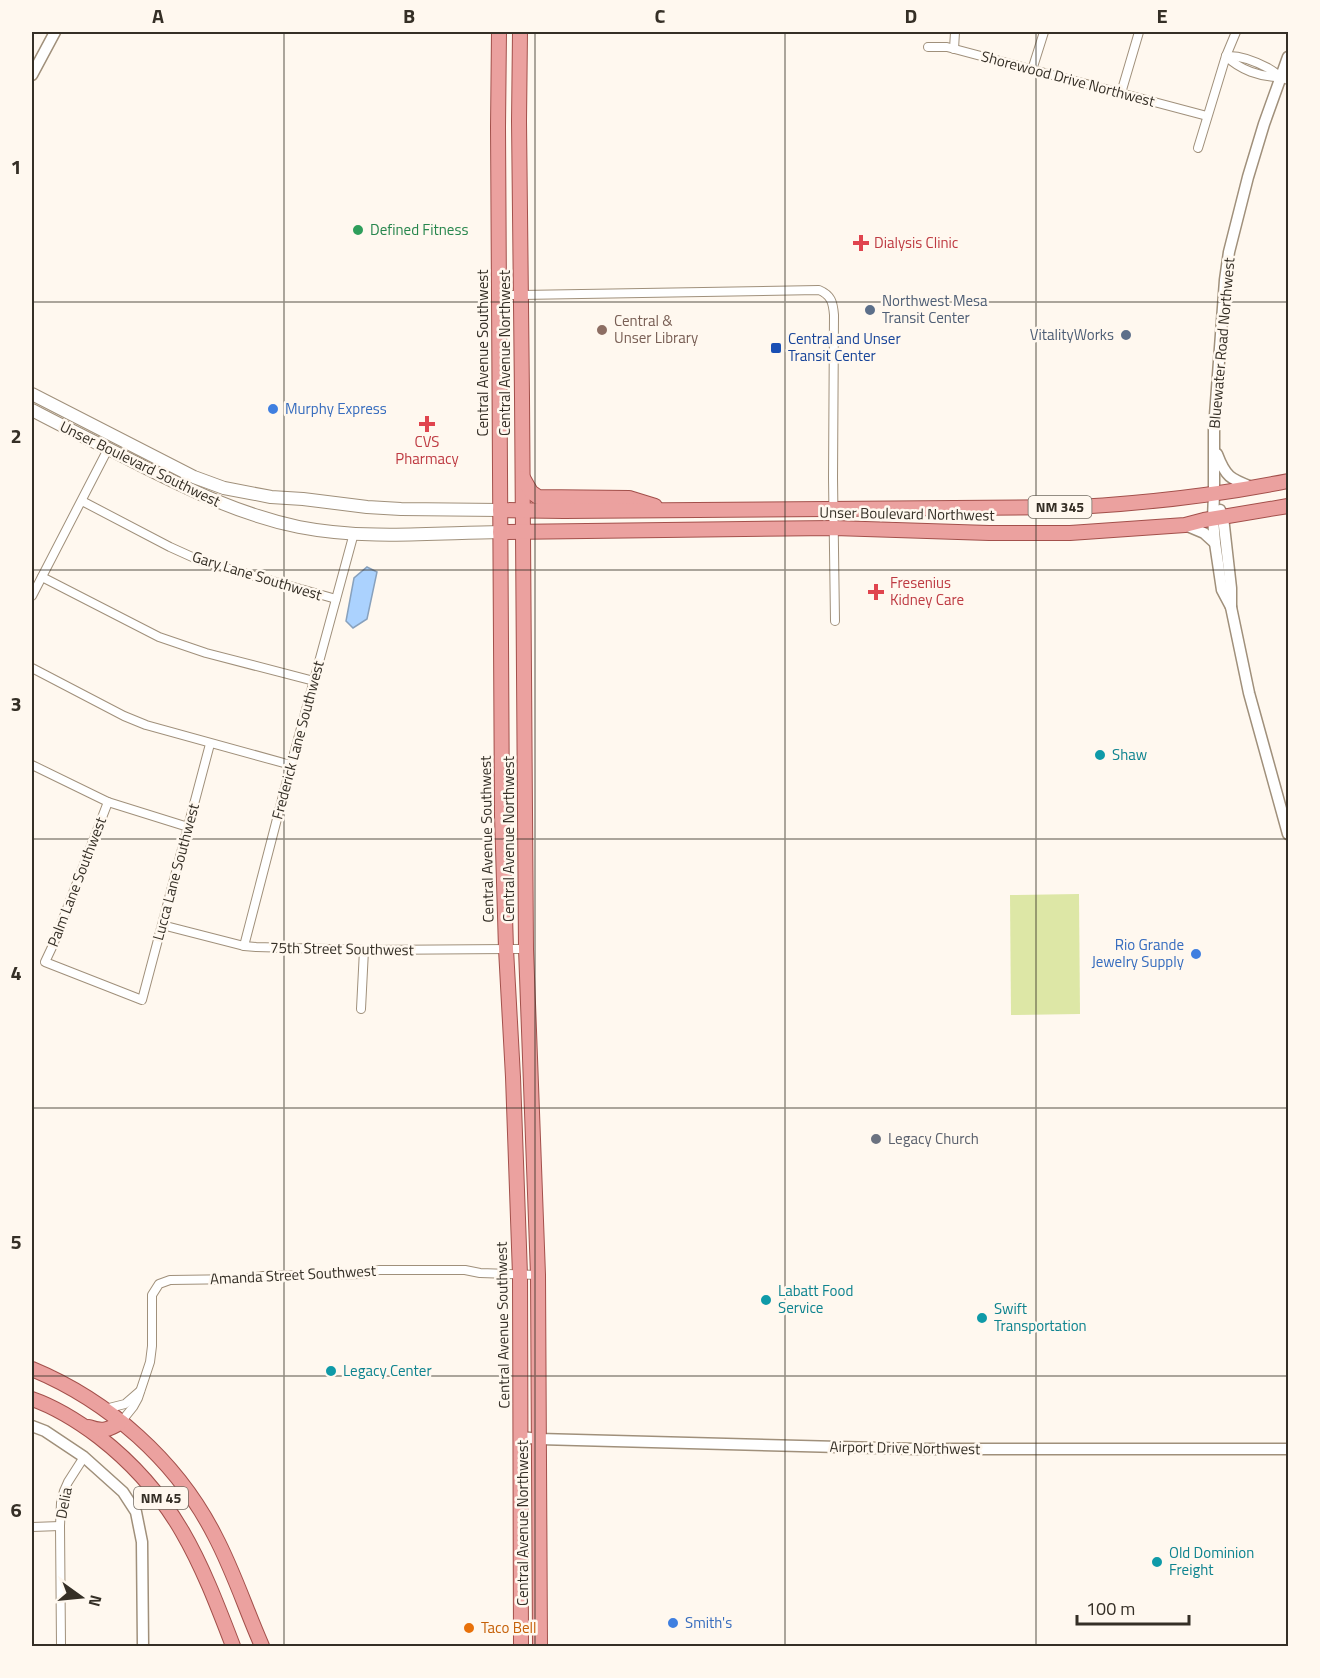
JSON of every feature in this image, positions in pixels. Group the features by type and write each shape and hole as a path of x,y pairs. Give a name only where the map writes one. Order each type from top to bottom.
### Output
{"main road":[{"name":"Central Avenue Southwest","path":"499,32 502,815 520,1275 521,1647"},
{"name":"Central Avenue Northwest","path":"520,32 526,949 538,1275 540,1647"},
{"name":"Unser Boulevard Southwest","path":"32,394 194,477 224,488 271,497 367,507 500,510"},
{"name":"Unser Boulevard Southwest","path":"32,410 185,488 237,510 299,527 354,534 388,535 500,532"},
{"path":"522,476 531,492 538,497 629,498 669,510"},
{"name":"Unser Boulevard Northwest","path":"522,510 1077,507 1161,501 1288,481"},
{"name":"Unser Boulevard Northwest","path":"522,532 834,528 1071,533 1185,525 1288,506"},
{"name":"NM 345","path":"500,510 522,510"},
{"name":"NM 345","path":"500,532 522,532"},
{"path":"520,1363 538,1364"},
{"name":"NM 45","path":"32,1369 62,1383 121,1422 155,1453 181,1483 200,1509 226,1559 262,1647"},
{"name":"NM 45","path":"32,1398 81,1424 125,1459 155,1490 192,1547 208,1581 233,1647"},
{"path":"81,1424 96,1430 110,1430 121,1422"}],"street":[{"path":"32,75 56,32"},
{"path":"954,49 955,32"},
{"path":"1032,70 1044,32"},
{"path":"1120,93 1139,32"},
{"path":"1198,148 1226,56 1236,32"},
{"name":"Shorewood Drive Northwest","path":"928,47 947,47 1207,116"},
{"path":"1226,56 1238,56 1268,68 1284,79"},
{"name":"Bluewater Road Northwest","path":"1288,57 1284,79 1264,124 1229,252 1216,378 1214,447 1214,494 1231,588 1231,607 1249,693 1288,834"},
{"path":"500,295 819,290 826,293 833,305 835,621"},
{"path":"1214,447 1223,470 1239,482 1254,488"},
{"path":"32,596 108,449"},
{"name":"Gary Lane Southwest","path":"82,501 170,548 201,561 336,599"},
{"name":"Bluewater Road Northwest","path":"1218,518 1215,543 1222,590 1231,607"},
{"path":"1185,525 1204,534 1215,543"},
{"name":"Frederick Lane Southwest","path":"244,946 354,534"},
{"path":"42,577 178,645 314,681"},
{"path":"32,668 146,725 291,765"},
{"name":"Lucca Lane Southwest","path":"142,1000 210,744"},
{"path":"32,765 108,802 188,827"},
{"name":"Palm Lane Southwest","path":"108,802 45,962 142,1000"},
{"name":"75th Street Southwest","path":"162,925 256,948 526,949"},
{"path":"361,1009 364,950"},
{"name":"Amanda Street Southwest","path":"121,1422 133,1407 150,1362 152,1295 159,1284 170,1280 362,1274 379,1270 465,1270 480,1273 538,1275"},
{"path":"104,1409 125,1404 140,1390"},
{"path":"32,1426 45,1431 84,1457 123,1492 136,1512 142,1542 143,1647"},
{"name":"Airport Drive Northwest","path":"521,1437 917,1449 1288,1449"},
{"name":"Delia","path":"32,1527 60,1526 64,1491 84,1457"},
{"path":"60,1526 61,1647"}],"green space":[{"path":"1079,894 1080,1014 1011,1015 1010,895"}],"water":[{"path":"367,567 377,572 367,619 353,628 346,621 354,578"}],"place":[{"name":"Defined Fitness","path":"358,230"},
{"name":"Dialysis Clinic","path":"861,243"},
{"name":"Northwest Mesa Transit Center","path":"870,310"},
{"name":"Central & Unser Library","path":"602,330"},
{"name":"VitalityWorks","path":"1126,335"},
{"name":"Central and Unser Transit Center","path":"776,348"},
{"name":"Murphy Express","path":"273,409"},
{"name":"CVS Pharmacy","path":"427,424"},
{"name":"Fresenius Kidney Care","path":"876,592"},
{"name":"Shaw","path":"1100,755"},
{"name":"Rio Grande Jewelry Supply","path":"1196,954"},
{"name":"Legacy Church","path":"876,1139"},
{"name":"Labatt Food Service","path":"766,1300"},
{"name":"Swift Transportation","path":"982,1318"},
{"name":"Legacy Center","path":"331,1371"},
{"name":"Old Dominion Freight","path":"1157,1562"},
{"name":"Smith's","path":"673,1623"},
{"name":"Taco Bell","path":"469,1628"}]}
